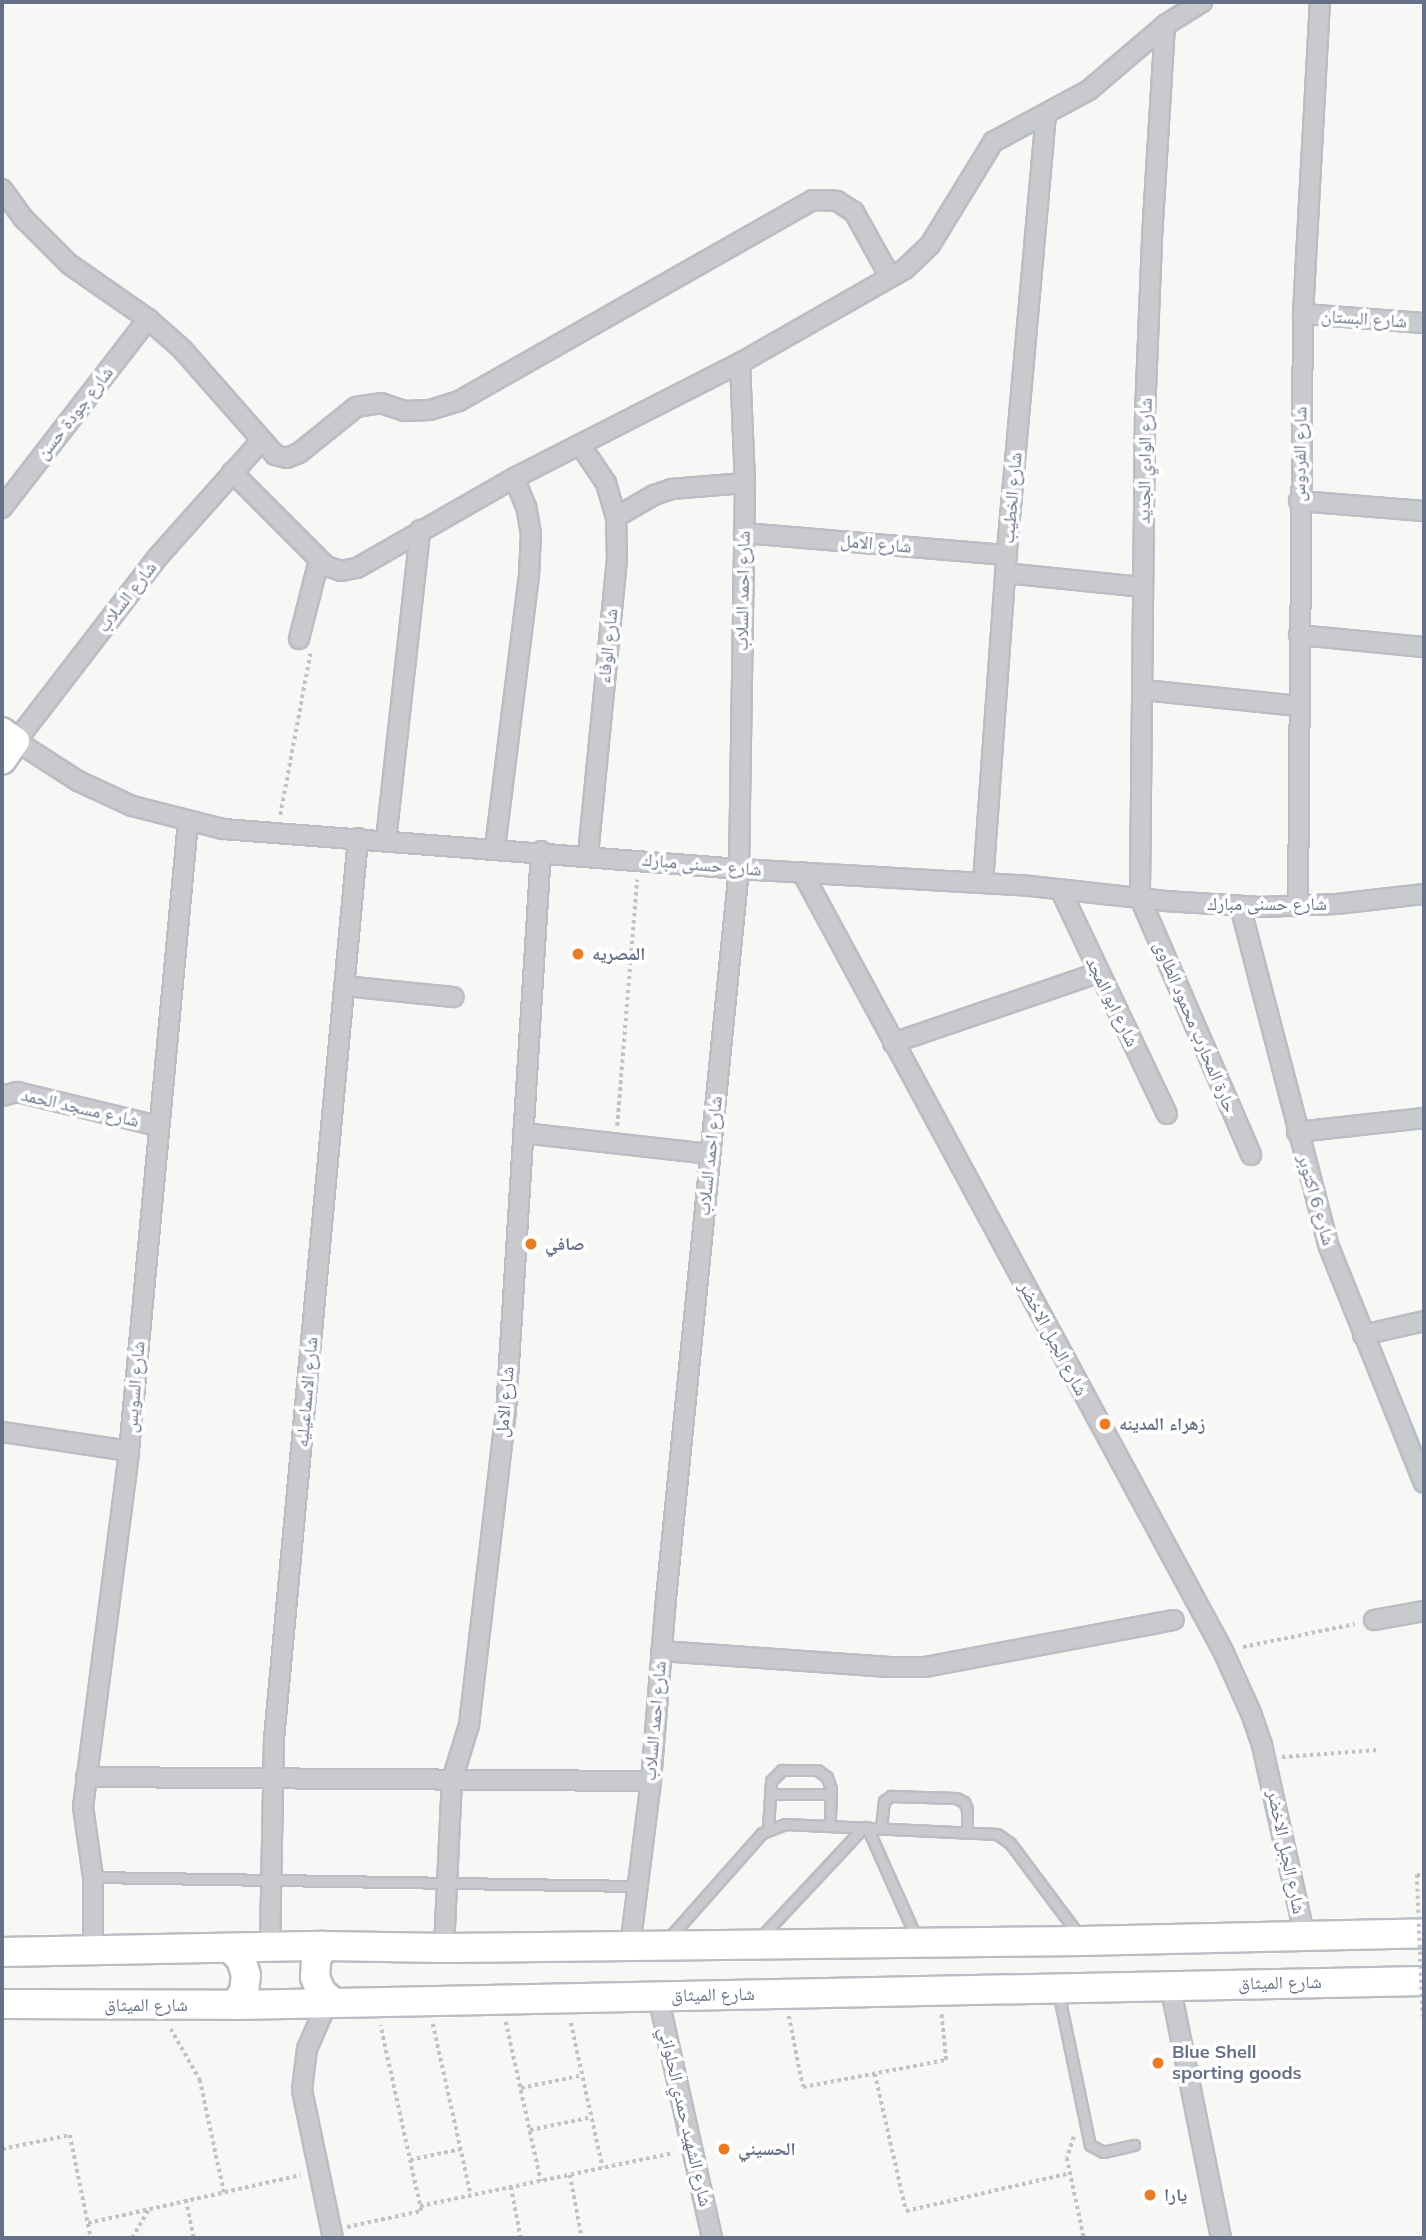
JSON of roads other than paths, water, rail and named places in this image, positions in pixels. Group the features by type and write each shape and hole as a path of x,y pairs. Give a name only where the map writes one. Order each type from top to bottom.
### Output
{"main road":[{"path":"2,1952 270,1946 630,1947 1083,1941 1305,1938 1424,1933"},
{"path":"324,1946 316,1960 315,1977 321,1992 330,2003"},
{"path":"230,1948 241,1959 246,1975 244,1991 236,2005"},
{"name":"شارع الميثاق","path":"2,2004 236,2005 1057,1986 1424,1981"}],"street":[{"path":"232,472 326,566 341,571 357,568 514,478 740,363 905,269 930,245 993,142 1088,90 1165,25 1202,2"},
{"name":"شارع الفردوس","path":"1298,907 1299,501 1303,314 1320,2"},
{"name":"شارع الوادي الجديد","path":"1140,898 1142,587 1152,240 1165,25"},
{"name":"شارع الخطيب","path":"983,883 1006,564 1046,114"},
{"path":"2,189 24,219 69,264 148,319 182,349 275,455 287,458 299,453 356,407 381,403 404,411 430,410 459,401 813,200 837,201 854,212 890,277"},
{"name":"شارع البستان","path":"1303,314 1424,323"},
{"name":"شارع جودة حسن","path":"2,508 148,319"},
{"name":"شارع احمد السلاب","path":"630,1947 650,1781 709,1154 739,869 745,483 740,363"},
{"name":"شارع السلاب","path":"7,744 157,558 262,440"},
{"name":"شارع الوفاء","path":"581,446 606,483 616,517 617,559 588,855"},
{"path":"495,848 530,548 526,507 514,478"},
{"path":"616,517 653,495 671,489 745,483"},
{"path":"1299,501 1424,511"},
{"path":"386,840 420,530"},
{"name":"شارع الامل","path":"744,533 1006,564 1142,587"},
{"path":"299,639 319,560"},
{"path":"1299,635 1424,648"},
{"path":"1143,690 1299,706"},
{"name":"شارع حسنى مبارك","path":"7,744 78,782 132,806 188,822 276,833 541,851 739,869 983,883 1240,906 1298,907 1424,894"},
{"name":"شارع السويس","path":"93,1950 93,1877 84,1833 86,1777 130,1451 188,822"},
{"name":"شارع الاسماعيليه","path":"270,1946 272,1778 358,838"},
{"name":"شارع الامل","path":"444,1948 452,1780 469,1725 506,1412 541,851"},
{"name":"شارع الجبل الاخضر","path":"802,873 1223,1651 1251,1713 1266,1759 1305,1938"},
{"name":"شارع ابو المجد","path":"1060,889 1167,1114"},
{"name":"حارة المحارب محمود الطاوى","path":"1140,898 1251,1155"},
{"name":"شارع 6 اكتوبر","path":"1240,906 1329,1247 1363,1335 1420,1461 1424,1483"},
{"path":"893,1043 1098,973"},
{"path":"345,986 453,997"},
{"name":"شارع مسجد الحمد","path":"2,1096 17,1092 158,1126"},
{"path":"1297,1132 1424,1118"},
{"path":"523,1133 709,1154"},
{"path":"1363,1335 1424,1321"},
{"path":"2,1432 130,1451"},
{"path":"1374,1620 1424,1611"},
{"path":"661,1651 888,1667 925,1667 1174,1620"},
{"path":"86,1777 650,1781"},
{"path":"1170,1984 1221,2238"},
{"name":"شارع الشهيد حمدي الحلواني","path":"658,1996 712,2238"},
{"path":"330,2003 307,2049 303,2069 304,2111 333,2234"}],"lane":[{"path":"768,1828 771,1781 777,1773 811,1770 827,1777 830,1826"},
{"path":"770,1794 830,1794"},
{"path":"881,1828 884,1801 891,1796 956,1798 964,1802 967,1809 967,1832"},
{"path":"662,1946 768,1828 785,1824 997,1834 1010,1843 1083,1941"},
{"path":"866,1827 918,1942"},
{"path":"754,1945 866,1827"},
{"path":"93,1877 638,1885"},
{"path":"1057,1986 1090,2145 1098,2151 1134,2146"}],"place":[{"name":"المصريه","path":"578,954"},
{"name":"صافي","path":"531,1244"},
{"name":"زهراء المدينه","path":"1105,1424"},
{"name":"Blue Shell sporting goods","path":"1158,2063"},
{"name":"الحسيني","path":"724,2149"},
{"name":"يارا","path":"1150,2195"}]}
